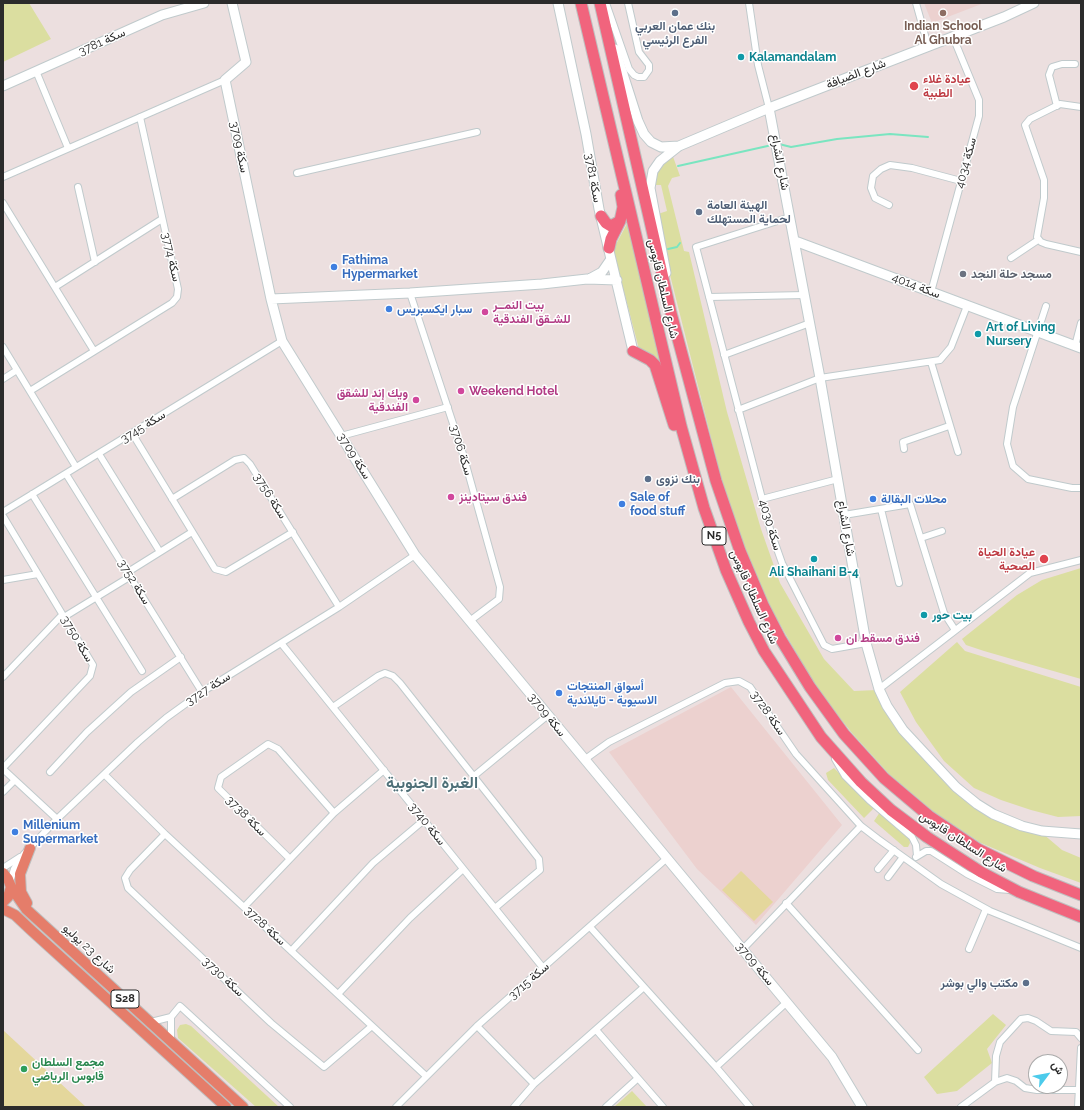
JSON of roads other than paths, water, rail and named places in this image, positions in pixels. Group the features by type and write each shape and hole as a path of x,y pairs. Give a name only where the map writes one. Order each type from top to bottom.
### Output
{"highway":[{"name":"شارع السلطان قابوس","path":"581,3 642,255 681,426 704,508 726,570 749,622 777,672 821,737 860,782 891,810 927,837 981,872 1019,892 1081,917"},
{"name":"شارع السلطان قابوس","path":"603,6 671,313 716,481 740,551 763,605 780,638 810,687 844,734 884,778 929,816 978,849 1033,876 1081,895"},
{"path":"610,253 611,239 620,221 623,207 611,131"},
{"path":"601,216 606,223 611,226 620,221"},
{"path":"633,352 650,360 655,365 680,445 704,508"}],"main road":[{"path":"27,851 20,874 19,883 28,905 42,924"},
{"name":"S28","path":"3,873 10,885"},
{"path":"3,902 8,897 10,885"},
{"name":"شارع 23 يوليو","path":"10,885 19,901 42,924 243,1107"},
{"name":"شارع 23 يوليو","path":"3,909 15,915 32,930 226,1107"}],"street":[{"name":"سكة 3781","path":"3,86 162,15 204,3"},
{"path":"3,177 225,80 246,62 232,3"},
{"name":"سكة 3781","path":"558,3 586,134 601,216 633,352"},
{"path":"603,6 617,31 629,69 634,75 644,77 649,70 639,52 628,3"},
{"path":"749,3 758,65 769,108"},
{"path":"916,3 928,46"},
{"name":"شارع الضيافة","path":"679,146 769,108 953,37 1034,3"},
{"path":"603,6 638,121 644,134 651,142 661,147 679,146"},
{"name":"سكة 4034","path":"931,292 979,116 979,100 953,37"},
{"path":"1056,106 1049,75 1052,67 1062,64 1075,64"},
{"path":"36,71 68,148"},
{"name":"سكة 3709","path":"225,80 271,299 282,341 416,556 471,620 547,716 832,1057 862,1107"},
{"path":"1081,107 1066,104 1056,106 1030,119 1025,124 1044,180 1044,198 1036,234 1038,240 1046,244 1081,252"},
{"name":"شارع الشراع","path":"769,108 805,295 866,643 878,689 903,730 956,787 977,804 993,814 1022,826 1042,831 1081,834"},
{"name":"سكة 3774","path":"30,391 172,303 177,297 178,289 140,117"},
{"path":"297,173 477,132"},
{"path":"671,313 665,259 650,188 652,171 660,161 679,146"},
{"path":"889,205 875,198 871,188 873,176 881,169 890,165 912,168 961,182"},
{"path":"78,187 95,262"},
{"path":"3,203 94,351"},
{"name":"سكة 4030","path":"790,217 696,247 770,529 782,563 824,646 832,649 866,643"},
{"path":"55,287 162,219"},
{"path":"1011,258 1038,240"},
{"name":"سكة 4014","path":"795,241 1078,347"},
{"path":"588,279 602,272 610,253"},
{"path":"271,299 410,293 537,285 588,279 616,280"},
{"name":"سكة 3706","path":"410,293 448,407 500,587 499,599 471,620"},
{"path":"708,297 805,295"},
{"path":"738,410 820,378 940,360 951,347 967,306"},
{"path":"1046,306 1013,407 1007,444 1013,466 1028,479 1072,488 1081,488"},
{"path":"724,355 810,323"},
{"path":"1078,347 1081,323"},
{"name":"سكة 3745","path":"3,512 282,341"},
{"path":"3,347 76,467"},
{"path":"931,362 958,452"},
{"path":"3,379 17,370"},
{"path":"341,436 448,407"},
{"path":"904,449 903,442 950,426"},
{"path":"132,433 215,569 226,572 293,532"},
{"path":"99,454 160,552"},
{"name":"سكة 3756","path":"172,499 235,460 244,458 250,464 339,607"},
{"name":"سكة 3752","path":"66,474 202,692"},
{"path":"762,499 838,479"},
{"path":"32,494 142,671"},
{"path":"844,515 910,504 944,613 955,630"},
{"path":"881,509 899,583"},
{"name":"سكة 3750","path":"3,516 93,666 90,676 3,768"},
{"path":"920,538 942,531"},
{"path":"3,677 63,616 96,598 160,552 192,532"},
{"name":"سكة 3727","path":"10,885 14,869 27,851 138,742 166,718 202,692 339,607 416,556"},
{"path":"878,689 1030,573 1081,560"},
{"path":"3,580 38,574"},
{"name":"سكة 3740","path":"281,643 544,969"},
{"path":"50,772 87,732 131,692 181,657"},
{"path":"333,707 378,676 385,674 393,676 474,776 539,859 541,866 540,870 495,908"},
{"name":"سكة 3728","path":"584,760 609,742 725,683 739,681 750,687 796,754 861,826 941,884 986,909 1081,948"},
{"path":"474,776 547,716"},
{"path":"821,737 845,776 869,800 912,837 916,845 916,856"},
{"name":"سكة 3738","path":"290,859 218,788 221,777 268,744 278,750 334,813"},
{"path":"3,768 57,820"},
{"path":"244,907 334,813 384,770"},
{"name":"سكة 3728","path":"105,775 165,834 426,1076"},
{"path":"3,792 15,780"},
{"path":"292,951 374,863 424,820"},
{"path":"743,950 786,903 861,826"},
{"name":"سكة 3730","path":"165,834 130,870 125,878 128,888 271,1023 324,1067 332,1063 372,1026"},
{"path":"878,869 894,850"},
{"name":"سكة 3727","path":"3,868 27,851"},
{"path":"911,863 916,856 926,851 931,851 967,874 997,889 1019,892"},
{"path":"888,877 903,857"},
{"name":"سكة 3715","path":"396,1107 477,1026 544,969 666,859"},
{"path":"338,994 410,918 463,869"},
{"path":"786,903 918,1050"},
{"path":"969,949 986,909"},
{"path":"590,927 750,1107"},
{"path":"514,1107 534,1084 597,1031 644,987"},
{"path":"716,1067 787,1002"},
{"path":"151,1022 171,1017 180,1006 290,1107"},
{"path":"171,1017 171,1040"},
{"path":"994,1082 996,1056 1000,1042 1021,1018 1028,1018 1036,1021 1051,1031 1076,1032 1081,1038"},
{"path":"477,1026 534,1084"},
{"path":"597,1031 637,1079 663,1107"},
{"path":"1078,1107 1077,1090 1081,1048"},
{"path":"961,1107 994,1082 1007,1078 1016,1081 1025,1088 1037,1090 1077,1090"},
{"path":"606,1107 637,1079"}],"waterway":[{"path":"779,144 791,147 837,139 890,134 928,137"},
{"path":"678,166 772,145"},
{"path":"668,249 677,247 680,243"}],"place":[{"name":"بنك عمان العربي الفرع الرئيسي","path":"675,13"},
{"name":"Indian School Al Ghubra","path":"943,13"},
{"name":"Kalamandalam","path":"741,57"},
{"name":"عيادة غلاء الطبية","path":"914,86"},
{"name":"الهيئة العامة لحماية المستهلك","path":"699,212"},
{"name":"Fathima Hypermarket","path":"334,267"},
{"name":"مسجد حلة النجد","path":"963,274"},
{"name":"سبار ايكسبريس","path":"389,309"},
{"name":"بيت النمــر للشـقق الفندقية","path":"485,312"},
{"name":"Art of Living Nursery","path":"978,334"},
{"name":"Weekend Hotel","path":"461,391"},
{"name":"ويك إند للشقق الفندقية","path":"416,400"},
{"name":"بنك نزوى","path":"648,479"},
{"name":"فندق سيتادينز","path":"451,497"},
{"name":"محلات البقالة","path":"873,499"},
{"name":"Sale of food stuff","path":"622,504"},
{"name":"Ali Shaihani B-4","path":"814,559"},
{"name":"عيادة الحياة الصحية","path":"1044,559"},
{"name":"بيت حور","path":"924,615"},
{"name":"فندق مسقط ان","path":"838,638"},
{"name":"أسواق المنتجات الاسيوية - تايلاندية","path":"559,693"},
{"name":"Millenium Supermarket","path":"15,832"},
{"name":"مكتب والي بوشر","path":"1026,983"},
{"name":"مجمع السلطان قابوس الرياضي","path":"24,1069"}],"district":[{"name":"الغبرة الجنوبية","path":"432,783"}]}
